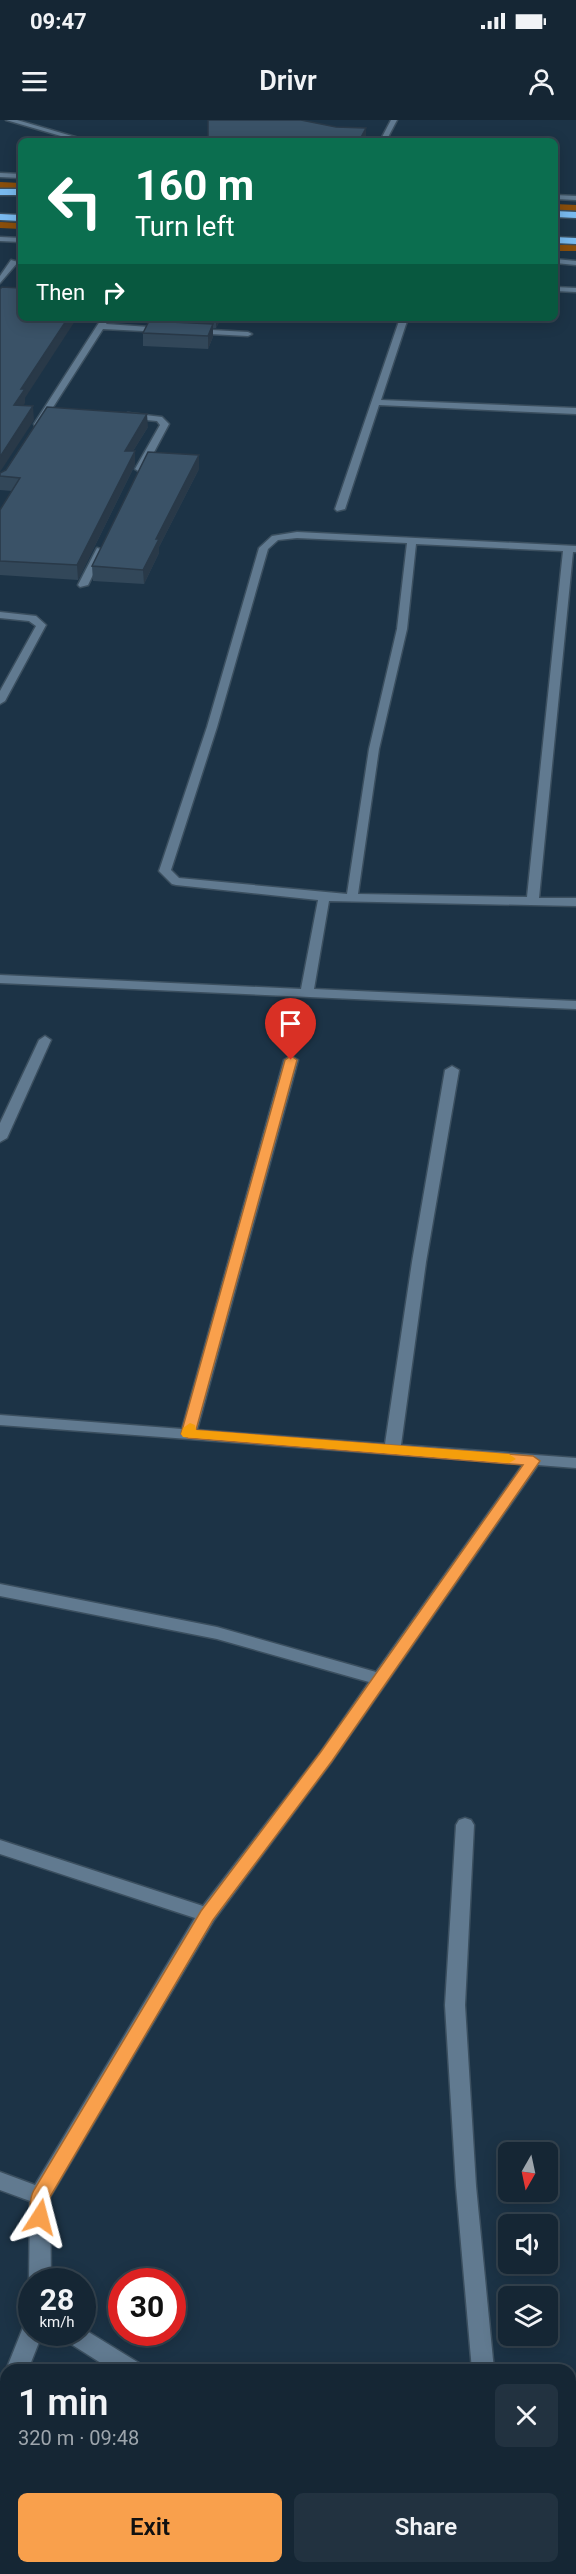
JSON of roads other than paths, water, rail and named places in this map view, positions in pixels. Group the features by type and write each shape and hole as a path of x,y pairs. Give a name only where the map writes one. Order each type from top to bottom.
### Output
{"highway":[{"path":"0,192 18,192"},
{"path":"558,214 576,215"},
{"path":"0,217 18,218"},
{"path":"558,240 576,241"}],"street":[{"path":"9,120 75,138"},
{"path":"385,138 394,120"},
{"path":"0,175 18,176"},
{"path":"558,197 576,198"},
{"path":"0,239 18,240"},
{"path":"0,261 17,262"},
{"path":"558,261 576,263"},
{"path":"0,281 17,262"},
{"path":"558,289 576,290"},
{"path":"32,433 104,321"},
{"path":"340,509 403,321"},
{"path":"100,327 169,330"},
{"path":"180,331 248,334"},
{"path":"375,402 576,411"},
{"path":"45,413 56,413"},
{"path":"112,416 159,419 165,424 133,483"},
{"path":"533,901 572,549 297,536 275,538 264,548 212,727 165,871 176,881 324,897 576,902"},
{"path":"352,897 374,749 402,629 412,541"},
{"path":"83,585 103,544"},
{"path":"0,615 32,618 41,625 0,702"},
{"path":"307,993 324,897"},
{"path":"0,979 576,1005"},
{"path":"0,1138 45,1040"},
{"path":"188,1434 291,1060"},
{"path":"392,1450 419,1262 452,1070"},
{"path":"0,1420 576,1463"},
{"path":"40,2268 40,2196 207,1915 326,1757 533,1461"},
{"path":"0,1590 217,1633 380,1679"},
{"path":"465,1825 455,2005 466,2186 482,2364"},
{"path":"0,1847 207,1915"},
{"path":"0,2181 40,2196"},
{"path":"19,2364 26,2346"},
{"path":"93,2346 122,2364"}],"waterway":[{"path":"0,185 18,186"},
{"path":"558,207 576,208"},
{"path":"0,225 18,226"},
{"path":"558,248 576,248"}]}
